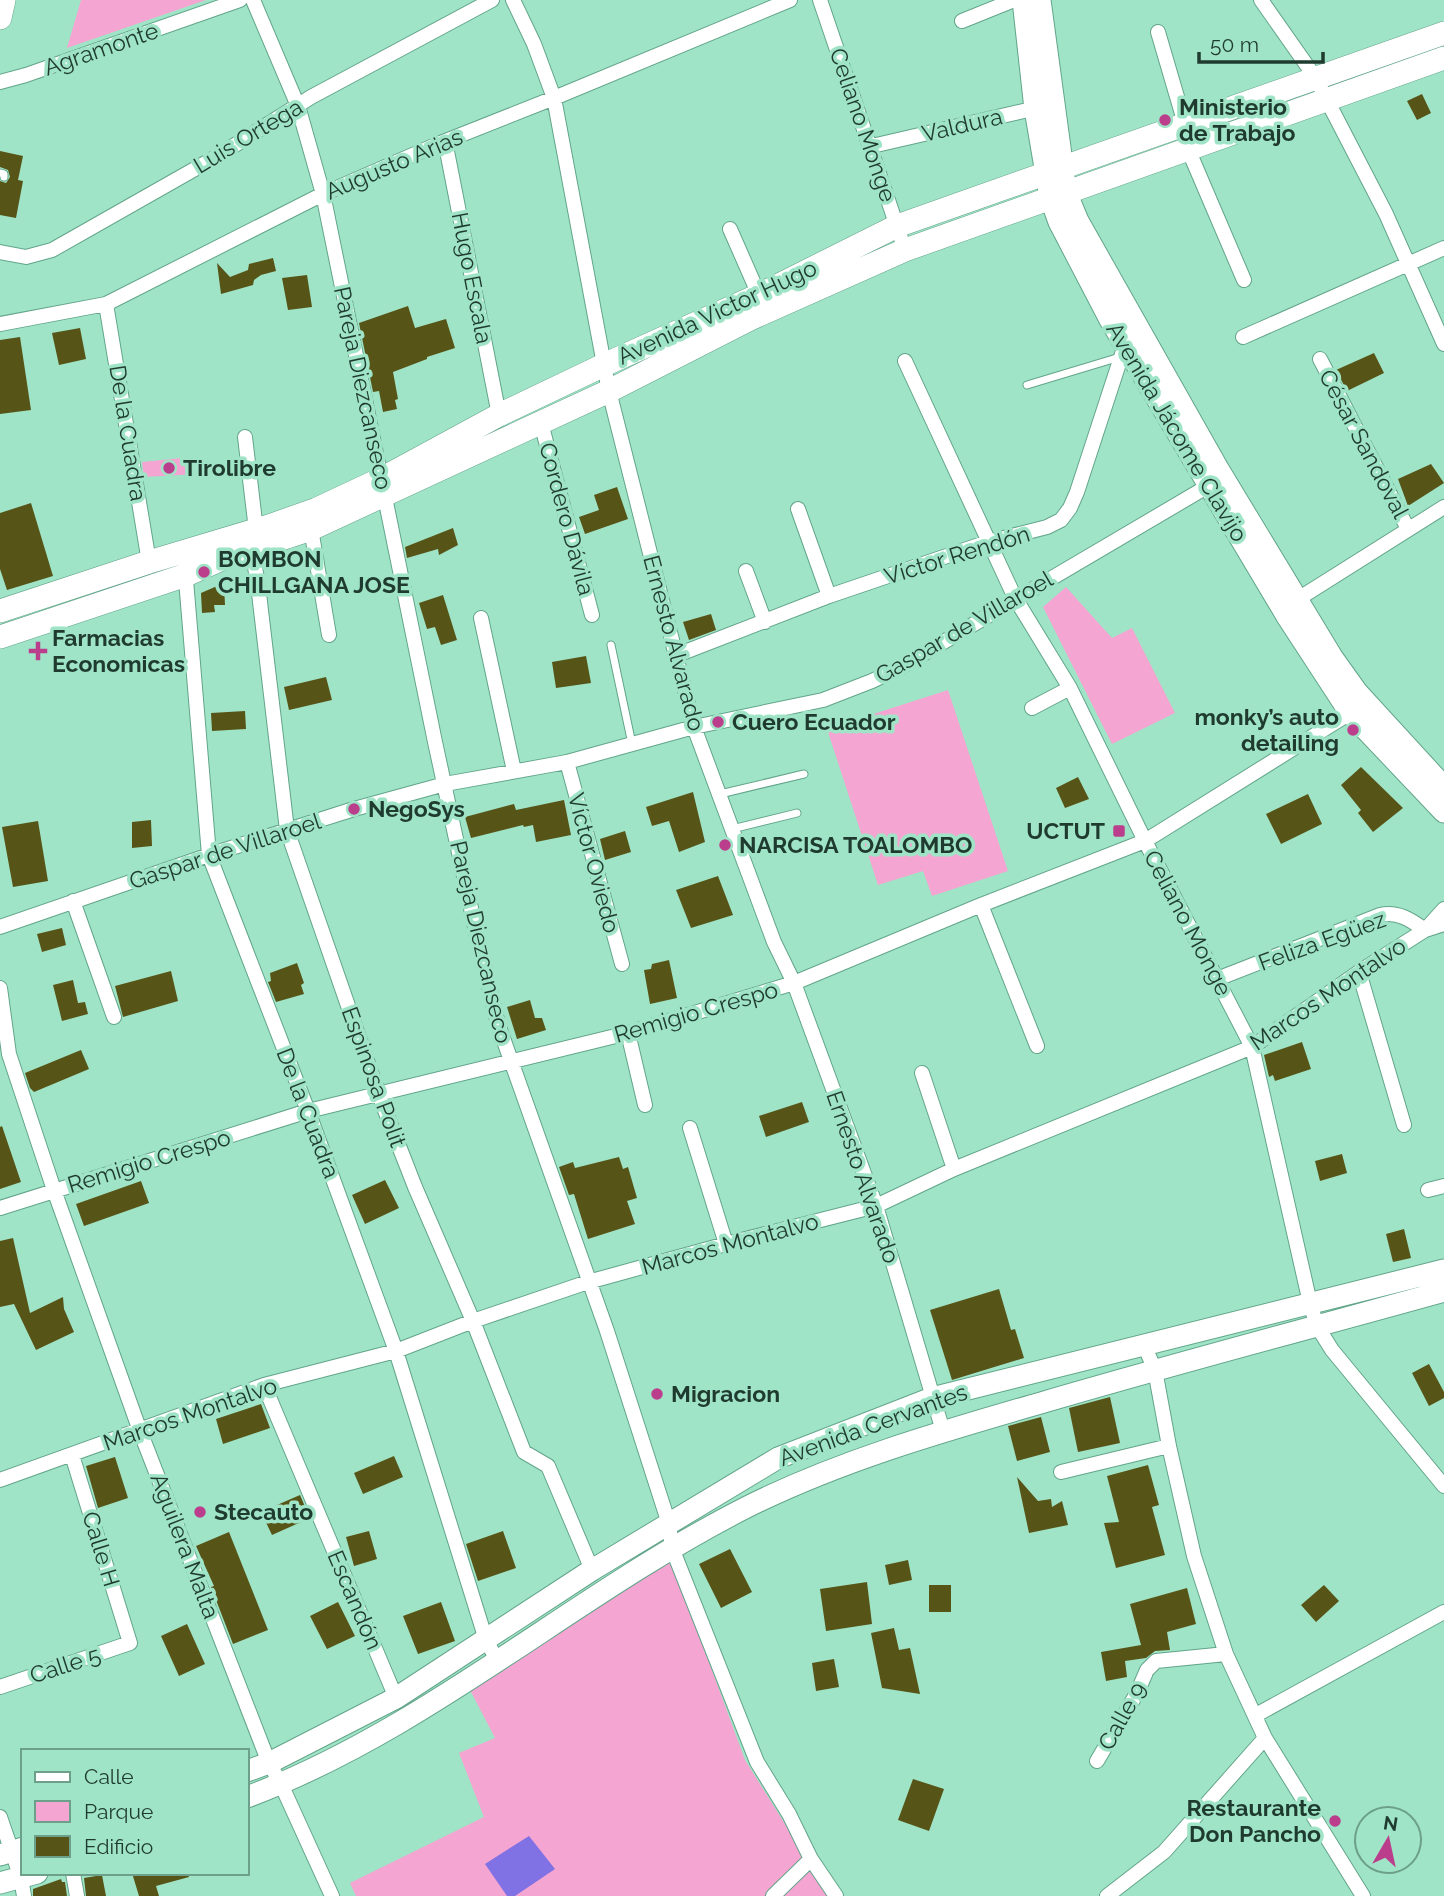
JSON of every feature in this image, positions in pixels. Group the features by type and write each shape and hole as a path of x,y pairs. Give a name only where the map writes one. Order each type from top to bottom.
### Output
{"main road":[{"path":"0,18 4,0"},
{"name":"Avenida Victor Hugo","path":"254,539 311,529 499,415 759,295 897,226 1444,33"},
{"name":"Avenida Victor Hugo","path":"0,637 183,564 254,539 317,509 384,487 541,423 750,319 905,250 1444,58"},
{"name":"Avenida Victor Hugo","path":"0,611 149,562 183,564"}],"street":[{"name":"Agramonte","path":"0,82 240,0"},
{"name":"Pareja Diezcanseco","path":"253,0 298,106 323,194 480,949 510,1061 607,1331 668,1524 672,1548 757,1762 789,1814 811,1859 836,1896"},
{"name":"Luis Ortega","path":"0,253 26,257 52,250 216,157 298,106 492,0"},
{"name":"Ernesto Alvarado","path":"513,0 534,44 554,98 609,391 694,727 774,942 794,983 876,1206 943,1431"},
{"name":"Augusto Arias","path":"0,324 106,304 323,194 445,141 790,0"},
{"name":"Celiano Monge","path":"820,0 872,146 905,250"},
{"path":"962,21 1014,0"},
{"name":"Avenida Jácome Clavijo","path":"1023,0 1044,106 1058,195 1059,222 1122,351 1298,599 1332,657 1357,692 1444,787"},
{"name":"Avenida Jácome Clavijo","path":"1040,0 1044,106"},
{"path":"1261,0 1315,77 1386,214 1444,344"},
{"path":"1158,32 1185,124"},
{"name":"Valdura","path":"872,146 1044,106"},
{"name":"Hugo Escala","path":"445,141 499,415"},
{"path":"1188,149 1244,280"},
{"name":"Avenida Jácome Clavijo","path":"1058,195 1078,221 1288,618 1350,713 1444,812"},
{"path":"730,229 759,295"},
{"path":"1243,337 1444,248"},
{"name":"De la Cuadra","path":"106,304 149,562"},
{"name":"Víctor Rendón","path":"677,655 829,596 988,542 1047,527 1061,520 1070,508 1122,351"},
{"name":"César Sandoval","path":"1320,359 1408,529"},
{"name":"Celiano Monge","path":"905,361 1015,598 1070,688 1144,841 1252,1047 1317,1326 1332,1350 1444,1486"},
{"name":"Cordero Dávila","path":"541,423 592,615"},
{"name":"Espinosa Polit","path":"245,437 287,830 379,1095 415,1188 473,1321 524,1452 548,1466 592,1570"},
{"name":"Gaspar de Villaroel","path":"0,927 209,855 445,784 567,762 694,727 823,699 872,681 997,612 1015,598 1216,482"},
{"path":"1298,599 1444,507"},
{"path":"798,509 829,596"},
{"path":"311,529 329,635"},
{"name":"De la Cuadra","path":"183,564 209,855 308,1111 396,1351 486,1640 497,1660"},
{"path":"746,571 765,622"},
{"path":"481,618 514,771"},
{"path":"1032,708 1070,688"},
{"name":"Remigio Crespo","path":"0,1208 308,1111 628,1033 794,983 1144,841 1350,713"},
{"name":"Víctor Oviedo","path":"567,762 622,964"},
{"path":"73,901 114,1017"},
{"path":"981,905 1037,1046"},
{"name":"Marcos Montalvo","path":"1425,930 1444,909"},
{"name":"Feliza Egüez","path":"1217,979 1388,913 1401,915 1425,930"},
{"name":"Marcos Montalvo","path":"0,1480 264,1385 396,1351 473,1321 588,1282 876,1206 954,1169 1252,1047 1359,972 1425,930 1444,924"},
{"path":"1359,972 1404,1125"},
{"name":"Aguilera Malta","path":"0,988 9,1054 54,1190 140,1431 269,1763 332,1896"},
{"path":"628,1033 645,1105"},
{"path":"922,1073 954,1169"},
{"path":"690,1128 726,1244"},
{"path":"1427,1190 1444,1186"},
{"name":"Avenida Cervantes","path":"248,1771 269,1763 396,1698 592,1570 778,1458 932,1398 1444,1270"},
{"name":"Avenida Cervantes","path":"248,1797 281,1784 407,1719 672,1548 748,1507 814,1477 943,1431 1444,1291"},
{"path":"1144,1345 1155,1370 1194,1556 1226,1654 1265,1738 1363,1896"},
{"name":"Escandón","path":"264,1385 396,1698"},
{"path":"1060,1472 1169,1446"},
{"name":"Calle H","path":"72,1455 130,1643"},
{"path":"1256,1715 1444,1612"},
{"name":"Calle 5","path":"0,1686 130,1643"},
{"name":"Calle 9","path":"1097,1760 1137,1693 1147,1670 1156,1661 1226,1654"},
{"path":"1107,1896 1164,1852 1265,1738"},
{"path":"0,1817 21,1869"},
{"path":"773,1896 811,1859"},
{"path":"73,1875 77,1896"},
{"path":"0,1883 28,1882"}],"lane":[{"path":"1027,385 1122,351"},
{"path":"611,645 632,744"},
{"path":"719,794 804,774"},
{"path":"732,830 797,813"}],"green space":[{"path":"81,0 206,0 67,48"},
{"name":"Tirolibre","path":"192,457 197,474 144,477 142,462"},
{"path":"1066,587 1112,638 1132,628 1175,713 1112,744 1043,607"},
{"path":"948,690 1008,871 932,896 923,871 878,885 827,729"},
{"path":"670,1556 745,1760 830,1896 356,1896 350,1883 484,1817 459,1753 495,1738 469,1688"}],"shaded area":[{"path":"529,1836 555,1869 515,1896 507,1896 485,1864"}],"building":[{"path":"1422,94 1431,113 1417,120 1407,101"},
{"path":"0,151 23,156 18,180 23,181 16,218 0,215 0,181 6,183 10,177 8,170 0,167"},
{"path":"273,258 276,271 261,275 254,280 253,285 221,294 217,263 230,277 248,270 249,264"},
{"path":"307,275 312,307 288,310 282,278"},
{"path":"408,306 415,328 446,319 455,348 393,372 397,409 383,412 379,391 373,392 359,323"},
{"path":"80,328 86,359 59,365 52,333"},
{"path":"20,337 31,410 0,414 0,340"},
{"path":"1374,353 1384,373 1347,391 1336,370"},
{"path":"1431,464 1444,483 1408,506 1398,479"},
{"path":"617,487 628,519 585,534 579,517 599,510 594,495"},
{"path":"31,503 53,576 7,590 0,569 0,513"},
{"path":"453,528 458,545 439,555 438,549 407,558 405,547"},
{"path":"224,583 225,605 214,605 215,612 202,613 201,593"},
{"path":"443,595 457,640 441,645 435,627 427,629 419,603"},
{"path":"711,614 716,630 689,640 683,622"},
{"path":"586,656 591,683 556,688 552,662"},
{"path":"326,677 332,700 289,710 284,687"},
{"path":"245,711 246,729 212,731 211,713"},
{"path":"1361,767 1403,808 1373,832 1358,813 1361,810 1341,785"},
{"path":"1078,777 1089,799 1065,808 1056,788"},
{"path":"693,792 705,842 679,852 669,821 652,826 646,807"},
{"path":"1308,794 1322,824 1281,844 1266,814"},
{"path":"564,800 571,835 536,842 533,825 523,825 471,838 465,817 514,804 516,810"},
{"path":"151,820 152,846 132,848 132,822"},
{"path":"38,821 48,881 13,887 2,827"},
{"path":"625,831 631,852 605,860 600,839"},
{"path":"718,876 733,915 691,928 676,890"},
{"path":"62,928 66,945 42,952 37,934"},
{"path":"669,960 677,998 650,1004 644,970 651,969 652,964"},
{"path":"297,963 304,983 301,985 304,994 276,1002 268,982 271,981 270,973"},
{"path":"171,971 178,1001 123,1017 115,986"},
{"path":"73,980 78,1003 85,1002 88,1014 62,1021 53,985"},
{"path":"530,1000 535,1018 542,1018 546,1030 517,1039 507,1007"},
{"path":"1302,1042 1311,1069 1275,1081 1273,1075 1269,1077 1264,1055"},
{"path":"81,1050 89,1069 34,1092 30,1088 25,1073"},
{"path":"802,1102 809,1122 766,1137 759,1116"},
{"path":"2,1126 21,1182 0,1189 0,1127"},
{"path":"1342,1154 1347,1173 1320,1181 1315,1161"},
{"path":"619,1157 623,1169 628,1167 637,1198 627,1201 635,1224 588,1239 574,1194 569,1195 559,1167 573,1162 575,1168"},
{"path":"385,1180 399,1208 365,1224 352,1195"},
{"path":"141,1181 149,1203 84,1226 76,1204"},
{"path":"1404,1229 1411,1258 1393,1262 1386,1234"},
{"path":"13,1238 30,1313 63,1297 64,1309 74,1332 36,1350 14,1304 0,1307 0,1241"},
{"path":"999,1289 1011,1330 1015,1329 1024,1358 952,1380 930,1310"},
{"path":"1429,1364 1444,1392 1444,1398 1429,1406 1412,1373"},
{"path":"1110,1397 1120,1443 1078,1452 1069,1408"},
{"path":"261,1404 270,1428 223,1444 216,1419"},
{"path":"1041,1417 1050,1452 1017,1461 1008,1426"},
{"path":"394,1456 403,1477 363,1494 354,1473"},
{"path":"115,1457 128,1498 98,1508 86,1466"},
{"path":"1148,1465 1159,1505 1152,1507 1165,1555 1116,1568 1104,1523 1119,1522 1107,1476"},
{"path":"1017,1477 1038,1501 1051,1499 1052,1507 1062,1501 1068,1525 1029,1533"},
{"path":"300,1495 310,1518 272,1535 261,1512"},
{"path":"369,1531 377,1559 354,1566 346,1537"},
{"path":"503,1531 516,1568 478,1581 466,1544"},
{"path":"229,1532 268,1630 233,1644 211,1587 214,1586 196,1546"},
{"path":"730,1549 752,1592 721,1608 699,1564"},
{"path":"908,1560 912,1580 889,1585 885,1565"},
{"path":"867,1582 872,1624 826,1631 820,1589"},
{"path":"929,1585 951,1585 951,1612 929,1612"},
{"path":"1324,1585 1339,1601 1316,1622 1301,1605"},
{"path":"1187,1588 1196,1624 1167,1632 1170,1650 1155,1651 1146,1658 1125,1661 1127,1677 1106,1681 1101,1652 1141,1645 1130,1604"},
{"path":"338,1602 355,1636 327,1649 310,1616"},
{"path":"441,1602 455,1641 418,1654 403,1616"},
{"path":"187,1624 205,1664 179,1676 161,1636"},
{"path":"894,1628 899,1650 910,1648 920,1694 882,1688 871,1633"},
{"path":"834,1659 839,1687 816,1691 812,1663"},
{"path":"913,1779 944,1789 929,1831 898,1820"},
{"path":"102,1875 106,1896 86,1896 84,1878"},
{"path":"133,1875 188,1875 156,1886 159,1896 139,1896"},
{"path":"61,1879 65,1882 67,1896 33,1896 33,1889"}],"place":[{"name":"Ministerio de Trabajo","path":"1165,120"},
{"name":"Tirolibre","path":"169,468"},
{"name":"BOMBON CHILLGANA JOSE","path":"204,572"},
{"name":"Farmacias Economicas","path":"38,651"},
{"name":"Cuero Ecuador","path":"718,722"},
{"name":"monky’s auto detailing","path":"1353,730"},
{"name":"NegoSys","path":"354,809"},
{"name":"UCTUT","path":"1119,831"},
{"name":"NARCISA TOALOMBO","path":"725,845"},
{"name":"Migracion","path":"657,1394"},
{"name":"Stecauto","path":"200,1512"},
{"name":"Restaurante Don Pancho","path":"1335,1821"}]}
